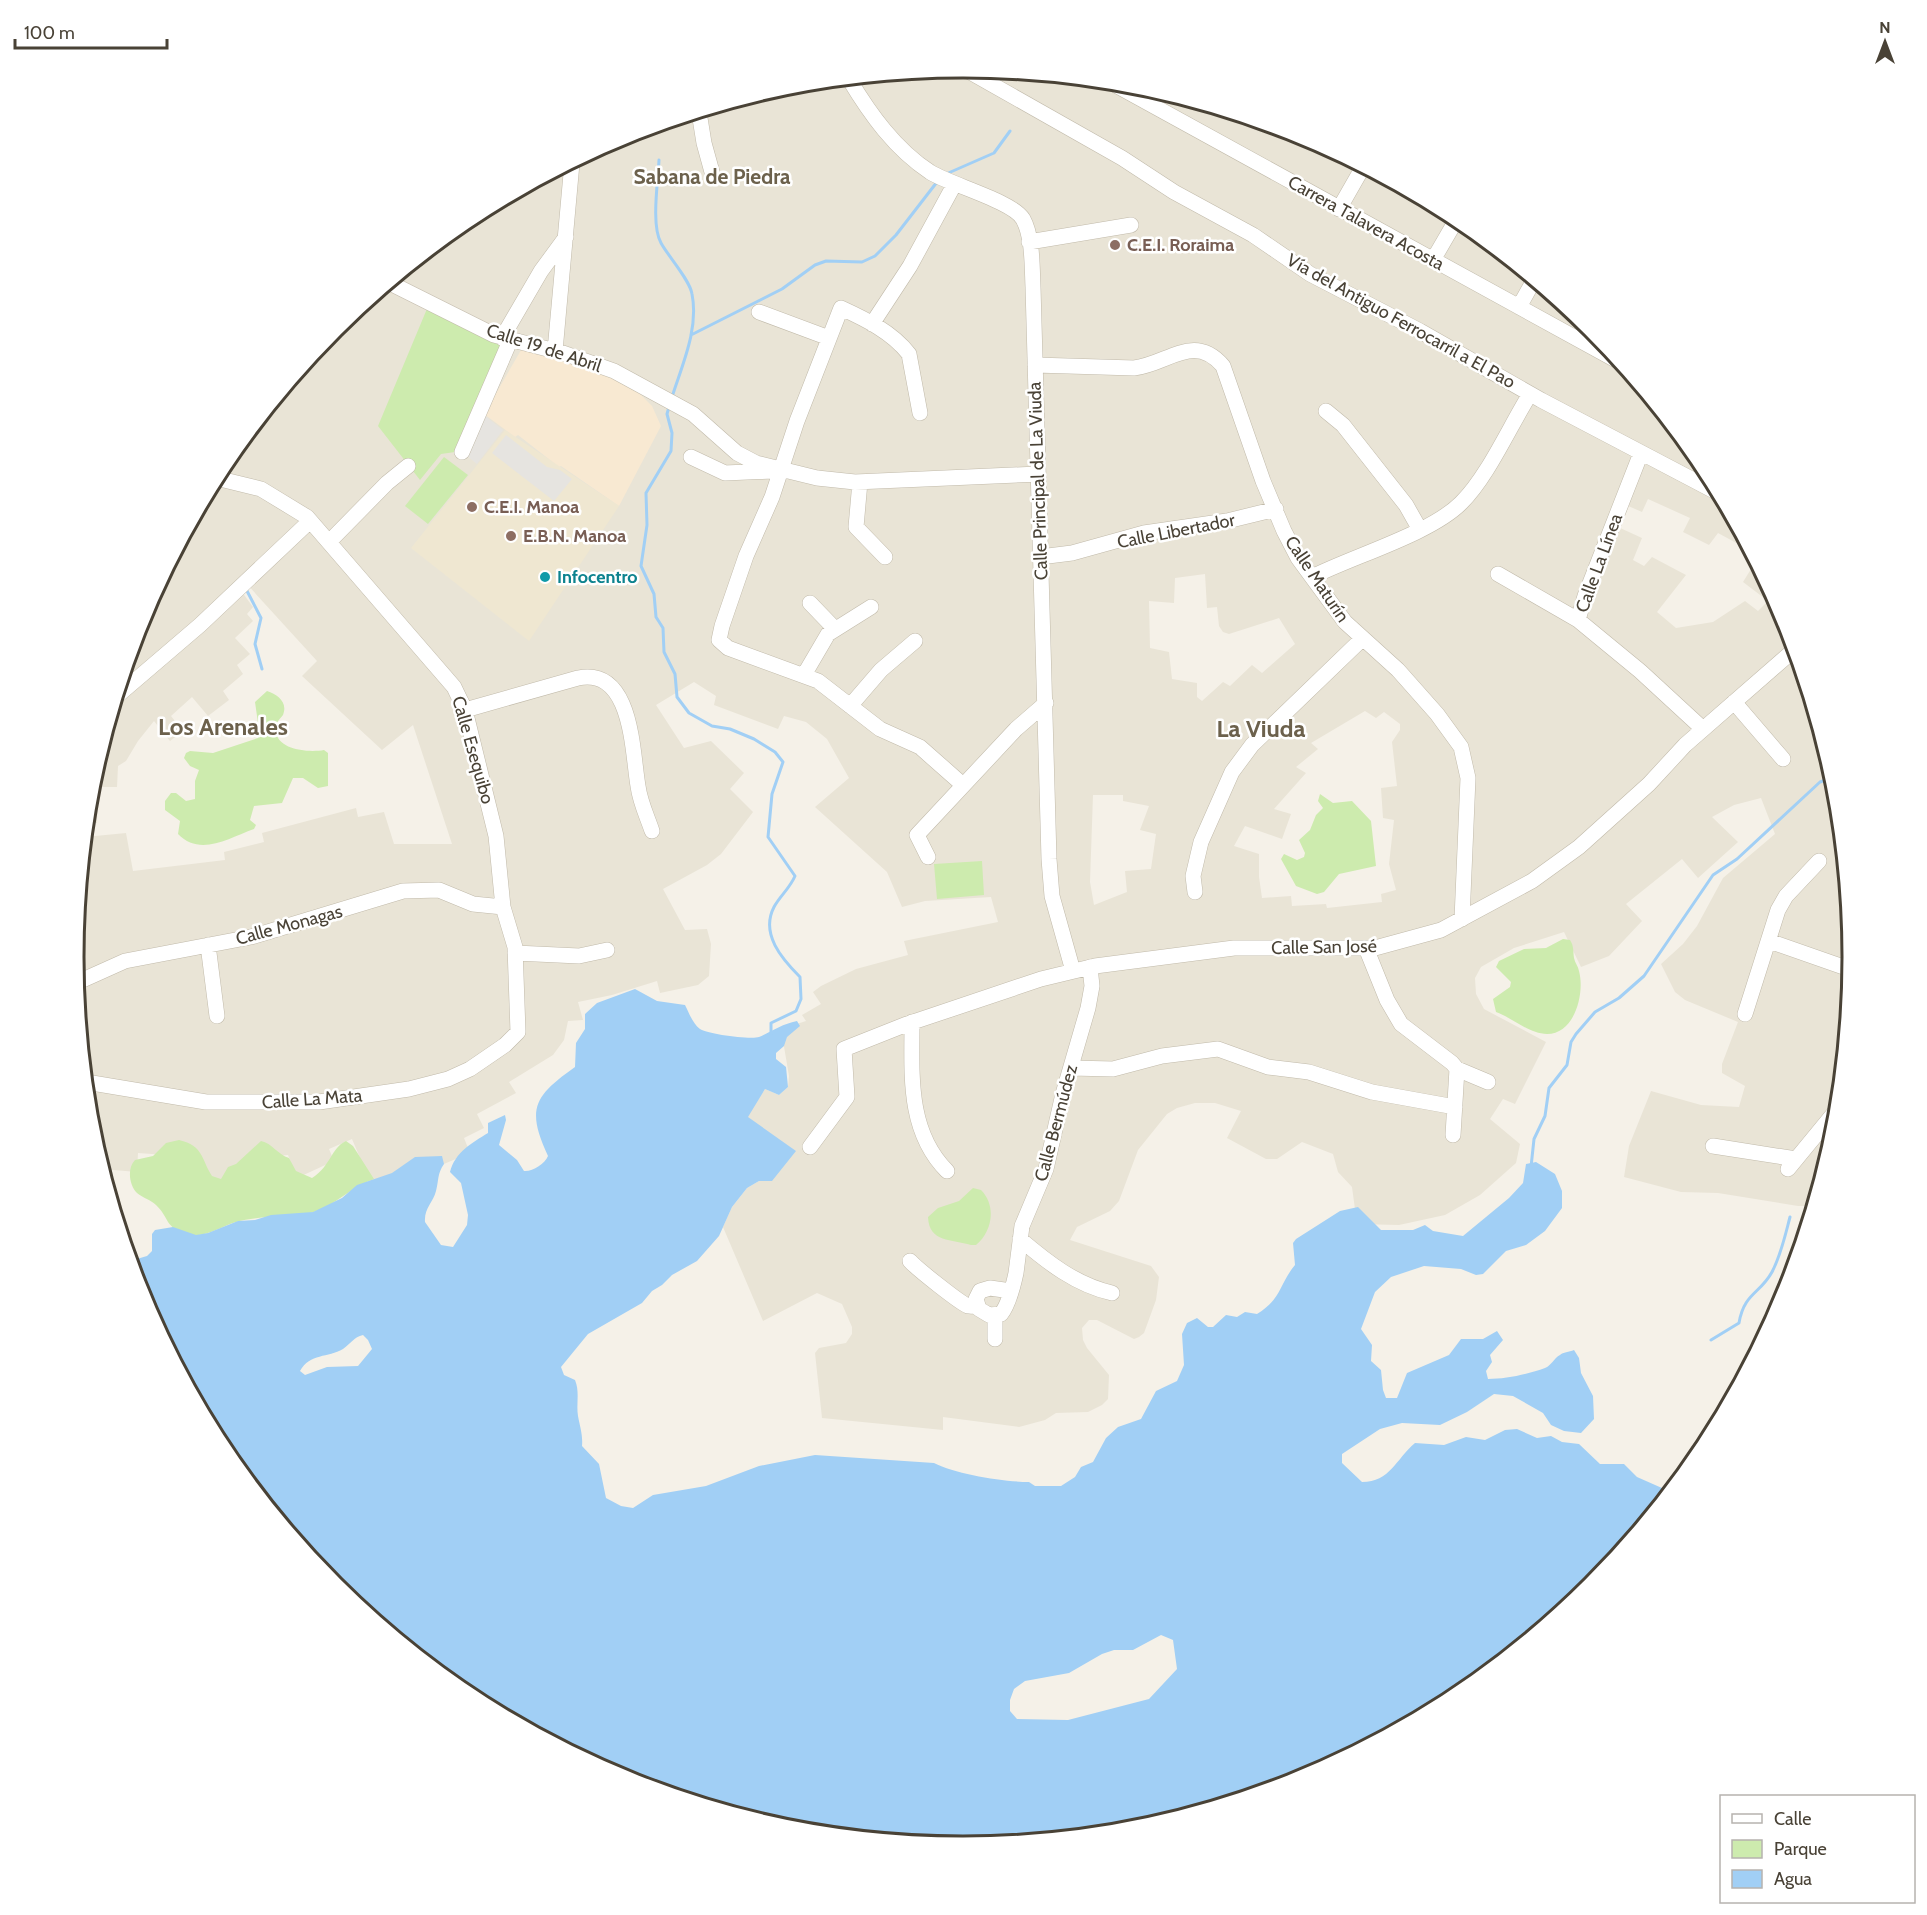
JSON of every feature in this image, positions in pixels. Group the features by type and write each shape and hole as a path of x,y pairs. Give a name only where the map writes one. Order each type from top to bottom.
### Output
{"street":[{"name":"Vía del Antiguo Ferrocarril a El Pao","path":"982,79 1122,158 1174,192 1253,235 1310,274 1457,350 1530,394 1706,487"},
{"name":"Calle Principal de La Viuda","path":"854,86 885,131 928,171 949,183 1017,213 1023,219 1029,242 1035,365 1050,883 1073,971"},
{"name":"Carrera Talavera Acosta","path":"1133,95 1599,351"},
{"path":"700,119 705,152 712,172"},
{"path":"555,351 571,171"},
{"path":"1339,209 1360,173"},
{"path":"873,324 910,266 949,183"},
{"path":"1029,242 1131,225"},
{"path":"1433,260 1453,226"},
{"path":"462,452 506,339 541,271 567,235"},
{"name":"Calle 19 de Abril","path":"396,286 506,339 555,351 614,371 693,414 746,459 781,470 817,478 860,482 1038,474"},
{"path":"1519,307 1531,286"},
{"path":"920,413 909,354 895,339 873,324 841,308 731,597 720,640 728,648 804,675 828,687 880,729 920,747 963,785"},
{"path":"759,312 830,338"},
{"name":"Calle Maturín","path":"1035,365 1148,367 1183,350 1201,351 1223,366 1251,448 1290,544 1328,603 1362,639 1398,670 1437,714 1461,747 1468,778 1462,919"},
{"path":"1312,577 1452,511 1466,497 1530,394"},
{"path":"1326,411 1343,425 1406,505 1419,528"},
{"name":"Calle La Línea","path":"1641,453 1585,596 1578,620 1640,671 1703,729"},
{"path":"691,457 725,473 781,470"},
{"path":"330,541 387,483 408,466"},
{"name":"Calle Esequibo","path":"225,480 261,489 310,520 454,687 465,710 496,836 503,907 515,953 519,1027"},
{"path":"860,482 856,527 885,557"},
{"name":"Calle Libertador","path":"1040,557 1072,553 1144,533 1227,521 1276,509"},
{"path":"127,687 200,625 310,520"},
{"path":"1498,574 1578,620"},
{"path":"810,603 835,629"},
{"path":"804,675 822,642 835,629 871,607"},
{"path":"1195,892 1193,876 1201,842 1232,772 1252,745 1362,639"},
{"path":"850,706 895,656 915,641"},
{"name":"Calle San José","path":"810,1147 847,1097 844,1049 849,1045 912,1022 1090,967 1234,948 1383,947 1422,936 1462,919 1532,881 1584,843 1649,784 1703,729 1789,655"},
{"path":"465,710 578,678 593,676 604,679 616,695 628,721 634,747 638,790 652,831"},
{"path":"1734,702 1783,759"},
{"path":"928,858 917,835 1016,729 1046,703"},
{"path":"1745,1014 1781,903 1819,861"},
{"name":"Calle Monagas","path":"85,979 125,960 276,930 403,891 439,890 473,904 503,907"},
{"path":"1768,941 1843,967"},
{"path":"208,945 217,1017"},
{"path":"1366,948 1387,1000 1401,1024 1457,1069 1488,1082"},
{"path":"515,953 579,956 607,950"},
{"name":"Calle Bermúdez","path":"999,1314 1011,1291 1025,1217 1046,1169 1091,994 1090,967"},
{"path":"912,1022 911,1076 915,1107 929,1148 947,1171"},
{"name":"Calle La Mata","path":"94,1083 206,1102 319,1102 410,1089 448,1079 470,1069 505,1045 516,1036 519,1027"},
{"path":"1071,1068 1113,1069 1162,1056 1218,1049 1268,1067 1309,1072 1372,1092 1455,1103"},
{"path":"1433,1049 1449,1073 1455,1103"},
{"path":"1453,1136 1457,1069"},
{"path":"1713,1146 1792,1164 1827,1121"},
{"path":"1020,1239 1069,1276 1090,1287 1112,1293"},
{"path":"910,1261 926,1278 941,1285 964,1304 977,1305"},
{"path":"995,1339 999,1314 983,1313 977,1305 977,1294 984,1289 1011,1291"}],"shaded area":[{"path":"964,78 1021,80 1135,95 1191,108 1300,145 1403,196 1452,226 1543,296 1585,336 1625,378 1695,469 1739,544 1718,533 1709,545 1683,532 1690,518 1648,499 1642,512 1626,505 1618,527 1642,538 1633,560 1644,566 1652,557 1686,575 1657,612 1676,628 1713,622 1745,601 1758,611 1767,602 1796,675 1813,730 1826,786 1841,900 1843,958 1841,1015 1826,1129 1807,1206 1718,1193 1681,1192 1624,1177 1629,1146 1651,1091 1701,1105 1739,1107 1745,1086 1722,1073 1722,1064 1738,1022 1685,1000 1675,992 1661,964 1683,944 1697,926 1723,878 1775,834 1761,798 1734,805 1712,817 1738,842 1698,878 1682,859 1626,904 1642,921 1609,956 1581,967 1564,932 1514,948 1481,967 1475,978 1476,994 1484,1009 1546,1042 1515,1104 1503,1099 1490,1119 1520,1144 1516,1163 1480,1195 1445,1215 1399,1225 1357,1224 1352,1187 1338,1172 1333,1154 1302,1142 1277,1159 1266,1159 1227,1138 1241,1111 1215,1103 1195,1103 1177,1108 1167,1114 1138,1150 1119,1201 1110,1211 1077,1227 1070,1240 1151,1266 1159,1277 1156,1300 1144,1333 1139,1337 1134,1339 1097,1320 1089,1320 1082,1328 1083,1340 1087,1348 1109,1375 1108,1399 1102,1405 1088,1412 1056,1413 1045,1420 1019,1427 943,1417 943,1430 822,1418 815,1353 819,1348 846,1343 852,1334 852,1327 842,1304 817,1293 763,1321 723,1227 732,1207 747,1188 759,1181 771,1181 795,1151 747,1117 765,1089 779,1095 788,1087 789,1076 781,1029 806,1021 802,1015 821,1004 813,992 856,969 908,955 904,941 998,922 991,897 925,901 902,907 887,872 815,807 849,778 827,739 806,722 784,716 778,729 714,705 716,696 694,682 656,705 684,748 711,741 744,773 730,789 753,812 721,854 707,865 663,889 685,930 707,929 711,944 709,976 698,985 660,993 657,981 612,995 578,1002 583,1020 568,1021 564,1040 553,1055 509,1082 516,1093 477,1114 484,1128 464,1138 470,1153 375,1193 352,1139 329,1149 334,1161 297,1178 288,1155 261,1157 234,1181 211,1182 166,1155 138,1153 137,1172 110,1170 101,1129 86,1015 84,958 86,900 93,836 126,833 133,871 225,860 224,852 264,842 262,833 356,808 358,817 384,812 394,844 452,844 413,725 382,750 302,676 317,661 245,582 239,588 253,607 247,614 253,621 235,638 250,654 237,665 243,674 223,691 229,700 208,716 192,697 171,716 183,731 170,741 154,721 126,761 118,766 117,787 101,787 114,730 131,675 151,621 175,569 232,469 302,378 342,336 384,296 475,226 524,196 627,145 736,108 792,95 906,80","holes":["1205,574 1207,608 1217,607 1219,626 1223,632 1229,634 1279,618 1295,644 1262,673 1252,665 1230,686 1223,682 1202,701 1197,697 1197,683 1172,679 1169,652 1150,648 1149,601 1174,603 1175,578","1365,711 1376,718 1384,712 1400,724 1400,730 1392,742 1397,786 1381,788 1383,818 1394,820 1389,864 1396,890 1381,894 1382,902 1327,908 1326,904 1292,906 1291,896 1262,898 1259,854 1234,846 1245,826 1282,839 1291,814 1274,809 1306,773 1296,767 1318,749 1311,743","1093,795 1123,795 1123,801 1149,806 1140,830 1156,834 1151,869 1125,871 1127,892 1094,905 1090,882"]},
{"path":"524,345 630,384 652,406 661,426 619,506 484,414"},
{"path":"480,412 503,430 477,464 462,452"},
{"name":"E.B.N. Manoa","path":"505,430 619,506 529,641 411,548"},
{"path":"506,435 547,467 560,470 572,479 554,501 492,453"},
{"path":"1752,568 1766,600 1743,582"}],"green space":[{"path":"429,304 510,341 462,451 441,454 420,480 378,426"},
{"path":"444,457 468,475 428,524 405,506"},
{"path":"267,691 278,697 284,706 283,715 277,723 276,732 279,739 292,748 309,751 324,750 328,753 328,786 318,788 303,778 293,778 282,803 254,806 250,820 256,825 254,829 225,841 205,845 187,841 178,834 180,821 165,810 165,801 171,793 176,793 186,801 195,799 195,781 199,770 190,766 184,758 186,753 190,751 213,753 258,738 255,702"},
{"path":"1320,794 1333,803 1352,801 1371,821 1376,866 1339,874 1324,892 1317,894 1296,886 1281,859 1284,854 1297,860 1304,857 1305,853 1299,840 1310,830 1316,815 1323,808 1318,801"},
{"path":"982,861 984,895 937,899 934,864"},
{"path":"1563,939 1570,940 1573,946 1580,980 1576,1011 1565,1027 1557,1032 1540,1033 1527,1029 1496,1012 1493,999 1510,987 1511,982 1496,967 1499,961 1524,949 1546,948"},
{"path":"179,1140 198,1150 212,1176 221,1179 228,1167 236,1164 261,1141 289,1158 296,1171 312,1178 323,1168 337,1148 346,1141 353,1146 374,1179 314,1212 245,1220 201,1235 188,1234 171,1226 156,1205 137,1193 132,1186 130,1176 132,1163 135,1160 153,1156 166,1143"},
{"path":"973,1188 981,1190 986,1196 991,1211 989,1226 981,1240 976,1245 971,1245 937,1236 932,1232 928,1217 938,1208 959,1201"}],"water":[{"path":"635,989 657,1001 685,1005 698,1027 711,1033 754,1038 792,1022 797,1021 800,1026 787,1037 784,1046 776,1053 776,1059 786,1067 788,1087 779,1095 765,1089 748,1117 796,1151 772,1181 759,1181 747,1188 732,1207 719,1236 697,1261 672,1275 652,1291 642,1303 588,1334 561,1367 564,1375 575,1380 582,1446 599,1464 606,1498 621,1506 633,1508 653,1495 706,1486 759,1466 815,1455 934,1463 954,1471 980,1477 1029,1482 1035,1486 1061,1486 1075,1477 1081,1467 1093,1462 1106,1438 1118,1427 1141,1419 1156,1391 1177,1381 1184,1365 1182,1334 1187,1323 1197,1318 1208,1327 1213,1327 1226,1315 1237,1317 1245,1312 1257,1314 1271,1303 1295,1265 1293,1243 1296,1239 1340,1211 1358,1207 1381,1230 1413,1230 1425,1225 1433,1231 1463,1236 1509,1198 1523,1183 1526,1164 1536,1162 1555,1174 1562,1191 1562,1208 1545,1231 1526,1245 1506,1251 1483,1274 1476,1275 1461,1269 1424,1266 1391,1277 1375,1292 1361,1329 1372,1345 1371,1361 1381,1370 1386,1398 1397,1398 1407,1373 1449,1355 1461,1339 1483,1339 1497,1331 1503,1340 1490,1355 1492,1362 1486,1371 1488,1379 1510,1377 1539,1370 1547,1367 1561,1354 1574,1350 1579,1358 1581,1373 1593,1396 1594,1419 1581,1433 1564,1431 1551,1425 1543,1413 1513,1396 1494,1394 1467,1412 1440,1425 1402,1423 1380,1429 1342,1454 1342,1463 1362,1482 1372,1481 1386,1474 1415,1443 1444,1445 1466,1437 1485,1440 1505,1430 1517,1429 1537,1438 1551,1436 1562,1442 1579,1444 1600,1464 1624,1464 1637,1477 1664,1489 1625,1537 1543,1619 1452,1689 1403,1719 1300,1770 1191,1807 1135,1820 1021,1835 964,1837 906,1835 792,1820 736,1807 627,1770 524,1719 475,1689 384,1619 342,1579 302,1537 232,1446 175,1346 138,1259 147,1256 152,1251 152,1234 155,1230 173,1227 196,1235 208,1233 238,1221 255,1220 271,1215 313,1212 342,1198 357,1185 392,1173 415,1157 442,1156 444,1164 439,1174 435,1195 426,1213 425,1222 441,1245 453,1247 467,1225 468,1215 461,1183 450,1172 452,1165 465,1149 488,1133 488,1123 505,1115 506,1120 499,1145 517,1160 524,1171 534,1169 544,1162 548,1156 537,1126 538,1105 550,1087 575,1067 576,1043 585,1029 585,1014 597,1003","holes":["363,1335 372,1349 358,1366 327,1367 305,1375 300,1371 309,1361 337,1352 357,1337","1161,1635 1173,1640 1177,1669 1149,1699 1068,1720 1017,1719 1010,1711 1010,1700 1014,1689 1025,1681 1069,1673 1102,1654 1114,1650 1133,1650"]}],"waterway":[{"path":"946,174 994,153 1010,131"},
{"path":"659,160 656,215 658,235 687,282 694,307 688,347 672,397"},
{"path":"691,335 782,289 815,265 826,261 862,262 875,256 896,235 937,182"},
{"path":"669,407 667,414 672,433 671,451 646,493 647,525 641,566 654,594 656,617 663,628 664,652 675,674 677,697 689,713 712,726 730,729 754,739 775,752 783,762 772,794 768,837 795,876 774,907 770,917 770,927 771,936 780,954 800,977 801,999 796,1011 771,1023 771,1033"},
{"path":"246,589 261,618 255,644 262,669"},
{"path":"1531,1167 1534,1139 1545,1116 1549,1088 1567,1065 1571,1042 1576,1034 1595,1012 1619,998 1644,976 1713,875 1737,859 1820,782 1825,780"},
{"path":"1711,1340 1739,1323 1748,1299 1772,1272 1790,1217"}],"place":[{"name":"C.E.I. Roraima","path":"1115,245"},
{"name":"C.E.I. Manoa","path":"472,507"},
{"name":"E.B.N. Manoa","path":"511,536"},
{"name":"Infocentro","path":"545,577"}],"district":[{"name":"Sabana de Piedra","path":"712,177"},
{"name":"Los Arenales","path":"223,727"},
{"name":"La Viuda","path":"1261,729"}]}
